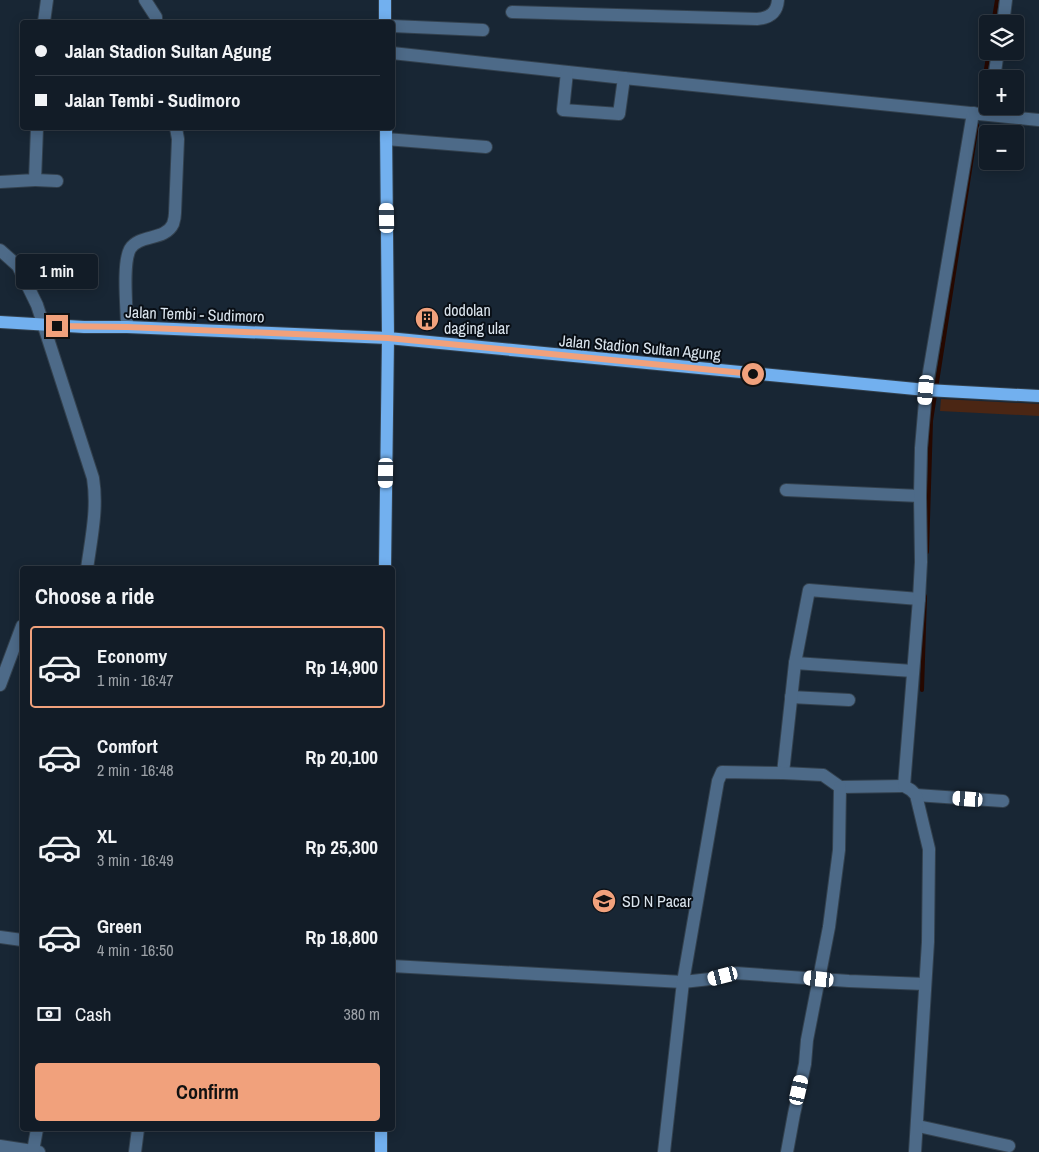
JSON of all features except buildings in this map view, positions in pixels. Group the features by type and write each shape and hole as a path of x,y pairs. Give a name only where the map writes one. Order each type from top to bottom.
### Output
{"main road":[{"path":"385,0 385,20"},
{"path":"385,566 388,338 386,133"},
{"name":"Jalan Tembi - Sudimoro","path":"0,322 388,338"},
{"name":"Jalan Stadion Sultan Agung","path":"388,338 933,390 1039,396"},
{"path":"381,1131 381,1152"}],"street":[{"path":"44,20 47,0"},
{"path":"145,0 156,20"},
{"path":"579,0 579,13"},
{"path":"512,12 757,19 766,18 773,14 778,0"},
{"path":"1004,15 1006,0"},
{"path":"395,26 483,30"},
{"path":"395,53 624,78 979,112"},
{"path":"567,72 563,110 619,114 624,78"},
{"path":"904,786 921,562 921,448 981,115"},
{"path":"1003,115 1039,120"},
{"path":"35,180 37,130"},
{"path":"127,327 126,265 129,253 132,247 139,242 164,234 173,225 178,139 176,130"},
{"path":"386,133 486,147"},
{"path":"0,182 57,181"},
{"path":"0,250 18,266 37,305 93,478 95,488 94,520 87,566"},
{"path":"786,490 920,496"},
{"path":"783,773 795,663 808,590 919,599"},
{"path":"0,684 20,631"},
{"path":"795,663 913,671"},
{"path":"791,697 849,700"},
{"path":"664,1152 683,982 718,781 722,772 823,775 840,787 904,786 916,795 929,849 928,942 915,1152"},
{"path":"787,1152 805,1064 807,1040 824,962 836,880 839,850 840,787"},
{"path":"916,795 1004,801"},
{"path":"0,937 20,940"},
{"path":"399,966 683,982 710,979 735,973 925,984"},
{"path":"918,1126 1009,1146"},
{"path":"0,1146 36,1151 37,1131"},
{"path":"135,1152 138,1131"}],"shaded area":[{"path":"941,399 1039,404 1039,416 940,411"}],"waterway":[{"path":"994,15 997,0"},
{"path":"986,70 988,60"},
{"path":"927,552 931,421 977,125"},
{"path":"922,690 925,596"}],"place":[{"name":"dodolan daging ular","path":"427,319"},
{"name":"SD N Pacar","path":"604,901"}],"route":[{"path":"57,326 127,327 388,338 753,374"}]}
